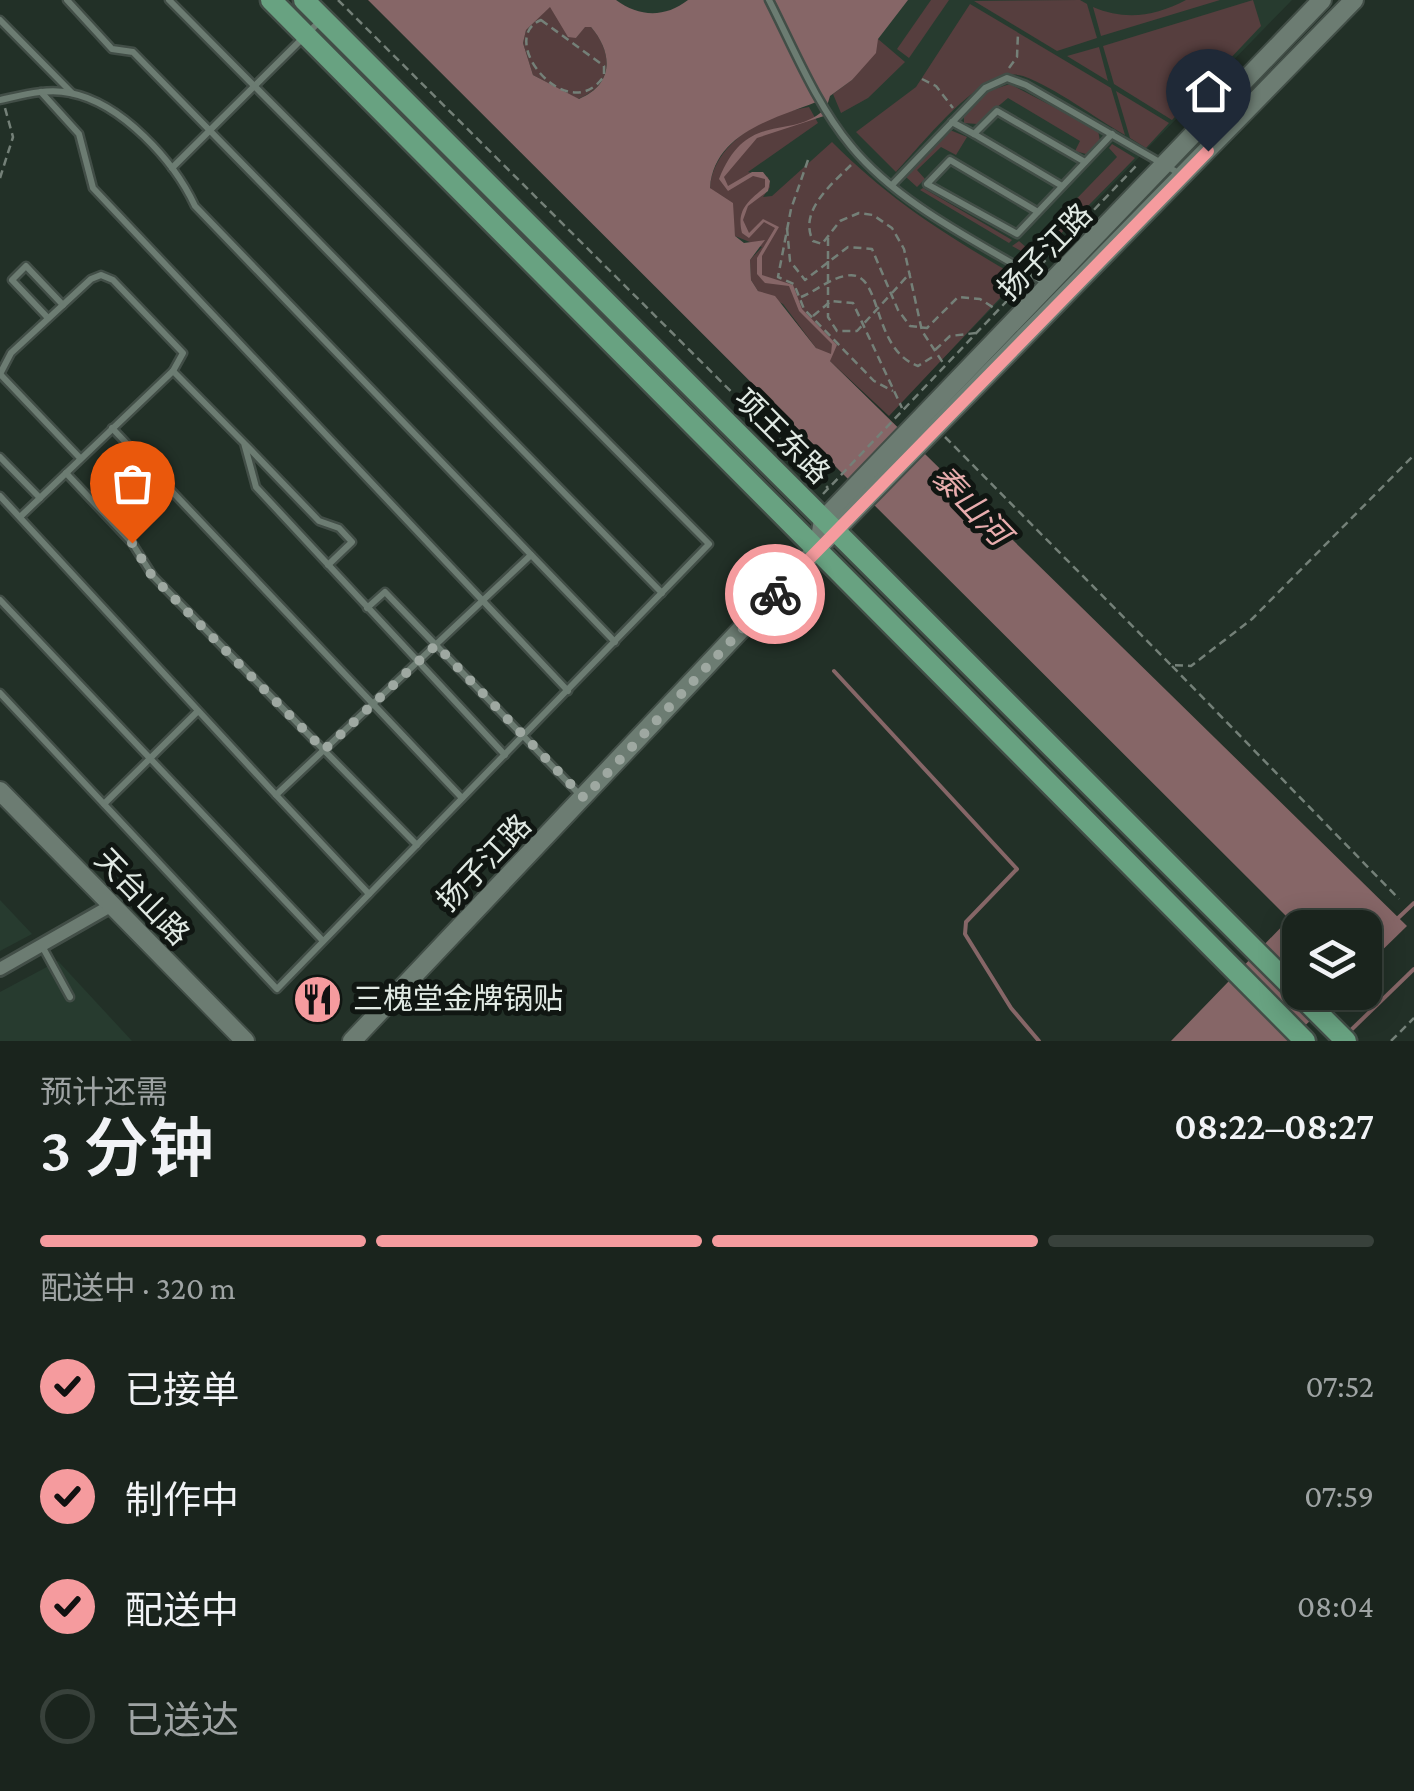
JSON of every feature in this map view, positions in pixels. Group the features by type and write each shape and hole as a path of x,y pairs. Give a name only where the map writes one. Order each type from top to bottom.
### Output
{"main road":[{"name":"项王东路","path":"271,0 819,547 1305,1041"},
{"name":"项王东路","path":"304,0 1346,1041"}],"street":[{"name":"扬子江路","path":"1175,171 1322,0"},
{"name":"扬子江路","path":"910,430 938,429 1059,291 1175,171 1354,0"},
{"name":"扬子江路","path":"352,1041 819,547 851,491 910,430 1059,291"},
{"name":"天台山路","path":"0,791 245,1041"},
{"path":"0,969 112,905"}],"lane":[{"path":"67,0 112,49 133,52 662,593"},
{"path":"0,693 276,988 709,544 169,0"},
{"path":"768,0 830,118 860,157 892,185 1059,291"},
{"path":"172,168 322,19"},
{"path":"0,20 72,93 107,109 172,168 195,206 615,642"},
{"path":"892,185 985,88 1006,78 1175,171"},
{"path":"1,100 41,92 72,93"},
{"path":"41,92 79,134 93,188 480,603 568,691"},
{"path":"974,134 998,112 1085,162"},
{"path":"952,122 1062,186"},
{"path":"1038,212 950,160 927,184 1012,234 1038,212 1112,134"},
{"path":"48,318 12,280 26,266 62,305"},
{"path":"20,518 173,372 183,353 113,280 101,276 91,279 11,353 0,374 80,458"},
{"path":"173,372 319,521 339,528 352,542 328,565"},
{"path":"112,428 194,510 200,526 462,798"},
{"path":"244,444 256,488 505,755"},
{"path":"0,457 40,498"},
{"path":"66,473 132,543 152,576 417,845"},
{"path":"0,496 369,894"},
{"path":"276,795 532,555"},
{"path":"367,608 384,592 584,798"},
{"path":"0,600 322,942"},
{"path":"104,804 198,710"},
{"path":"42,945 70,997"}],"path":[{"path":"338,0 828,488"},
{"path":"541,20 552,24 572,46 588,50 604,66 602,80 588,90 560,89 533,66 525,43 531,26 541,20"},
{"path":"1006,78 1017,57 1018,33"},
{"path":"922,79 936,86 960,114"},
{"path":"0,178 13,138 1,100"},
{"path":"903,410 1147,155"},
{"path":"860,157 814,208 809,234 818,244 846,216 873,215 897,236 910,272 922,328 945,366"},
{"path":"808,160 786,228 778,277 791,281 812,317 874,382 893,391"},
{"path":"786,228 790,261 798,276 812,279 848,247 872,249 910,326 922,328 932,324 958,297 980,299 998,311"},
{"path":"828,236 828,317 837,330 857,331 910,272"},
{"path":"800,297 842,276 858,276 871,286 884,333 899,354 922,366 950,336 977,333"},
{"path":"812,317 831,301 853,303 910,430 851,491"},
{"path":"938,429 1399,899"},
{"path":"1171,665 1191,666 1252,619 1414,456"},
{"path":"1391,1041 1414,1018"}],"shaded area":[{"path":"480,0 1292,0 888,415"},
{"path":"931,0 949,0 909,58 897,49"},
{"path":"1080,0 1087,4 1097,38 1057,51 974,1"},
{"path":"1186,0 1220,0 1101,36 1093,7 1140,15"},
{"path":"1253,0 1261,26 1172,120 1114,84 1103,46"},
{"path":"970,4 1111,88 1125,135 1049,88 1023,76 1007,75 990,82 955,109 896,172 856,132 916,87"},
{"path":"550,6 576,38 585,26 591,27 604,48 604,77 590,93 578,99 533,75 523,43 526,30"},
{"path":"878,39 905,62 868,98 841,113 833,94 852,80"},
{"path":"1099,47 1108,81 1067,56"},
{"path":"1010,84 1098,130 1100,141 1086,154 1075,151 1080,141 1008,98 977,124 964,123 964,113 985,92"},
{"path":"1116,91 1169,123 1146,148 1130,138"},
{"path":"809,107 818,123 748,172 768,177 770,187 763,197 772,196 832,142 921,216 1019,278 889,416 816,348 783,304 758,291 751,280 750,260 762,247 735,236 732,215 710,188 721,157 745,132 777,116"},
{"path":"950,130 967,137 956,155 941,147 917,170 925,179 917,187 906,177"},
{"path":"1112,144 1135,158 1036,259 1012,246 1019,241 1028,249 1117,157 1109,148"},
{"path":"923,188 1012,240 1009,243 920,190"},
{"path":"0,900 32,934 0,951"},
{"path":"58,961 132,1041 0,1041 0,992"}],"water":[{"name":"泰山河","path":"368,0 616,0 634,10 652,13 670,10 688,0 908,0 878,39 876,53 852,80 830,96 824,116 757,138 724,177 728,186 752,172 763,172 770,181 768,191 748,206 743,220 749,233 763,219 779,227 762,256 762,275 793,285 802,309 837,345 830,361 1407,926 1382,950 1382,910 1282,912","holes":["550,7 568,37 576,38 585,27 591,27 606,58 604,77 579,99 533,75 523,43 526,30","824,99 824,110 811,119 769,130 742,143 719,179 728,191 753,176 765,179 765,187 745,206 741,218 742,233 749,238 764,222 775,228 757,258 757,274 765,283 789,286 799,311 832,344 831,354 816,348 775,296 758,291 751,280 750,260 765,240 744,243 735,236 733,203 710,188 714,168 723,152 752,128"]},
{"path":"1282,926 1282,1010 1321,1010 1289,1041 1171,1041"}],"waterway":[{"path":"834,671 1017,869 966,922 965,934 1011,1008 1039,1041"},
{"path":"1396,920 1414,903"},
{"path":"1349,1032 1414,969"}],"way so far":[{"path":"132,543 152,576 324,750 436,645 584,798 775,594"}],"place":[{"name":"三槐堂金牌锅贴","path":"318,999"}],"route":[{"path":"775,594 1208,151"}]}
